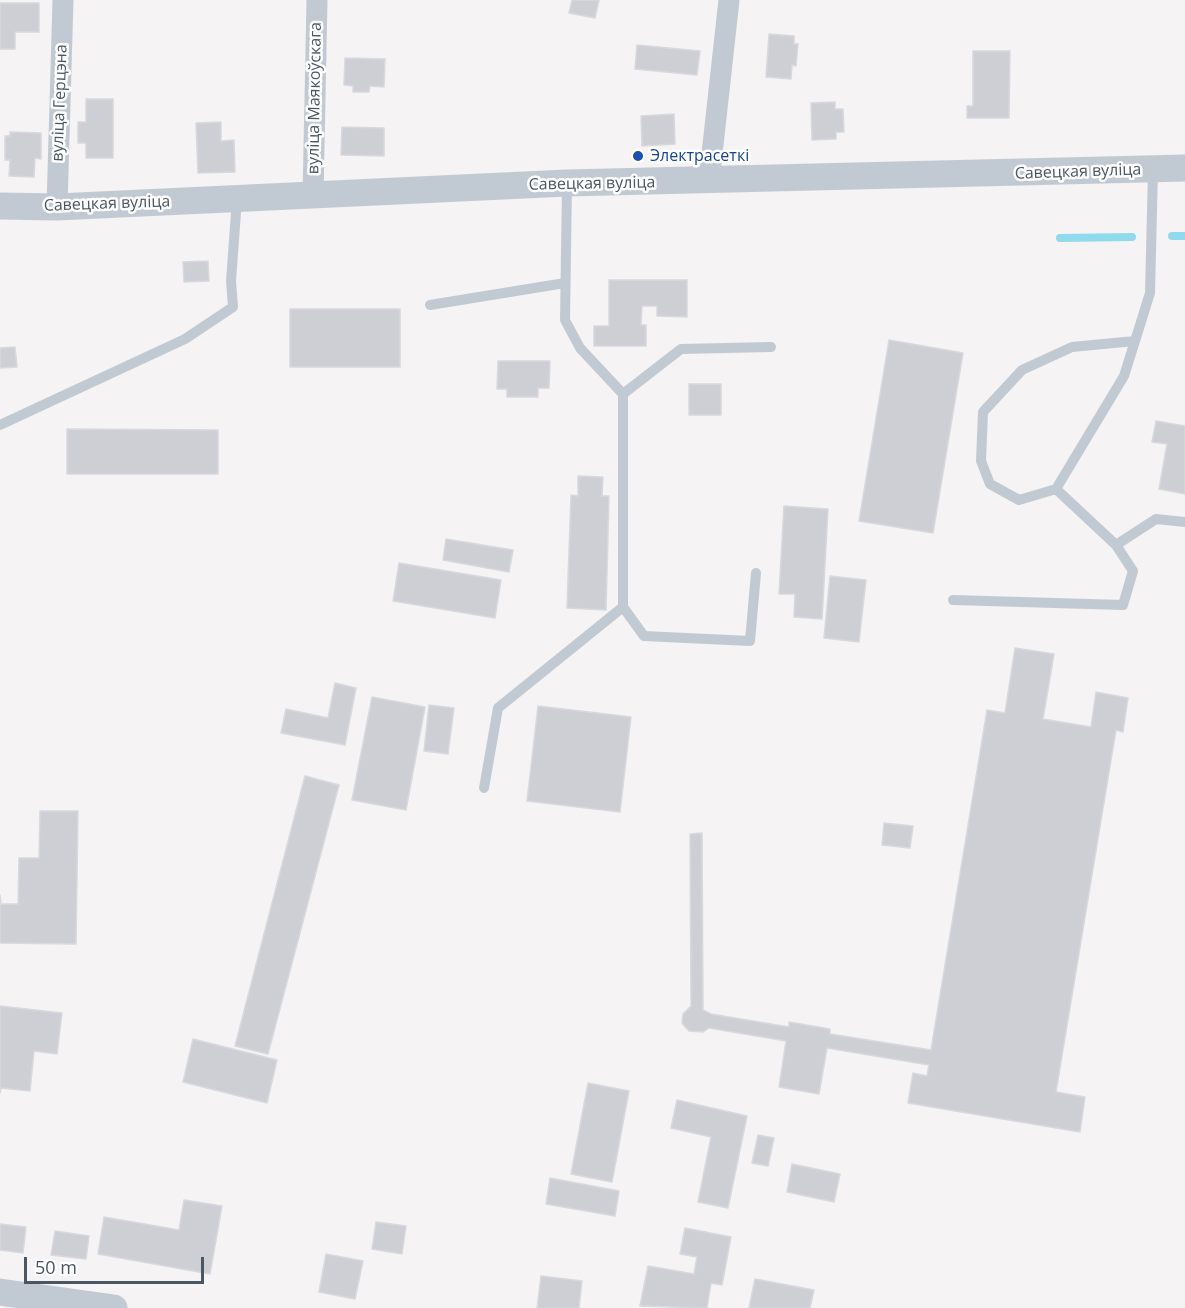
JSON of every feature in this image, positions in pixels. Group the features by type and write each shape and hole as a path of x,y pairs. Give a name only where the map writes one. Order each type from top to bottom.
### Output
{"street":[{"name":"вуліца Герцэна","path":"57,207 63,0"},
{"name":"вуліца Маякоўскага","path":"313,195 317,0"},
{"path":"709,181 729,0"},
{"name":"Савецкая вуліца","path":"0,206 57,207 567,183 1185,168"},
{"path":"0,1292 114,1308"}],"lane":[{"path":"1135,341 1072,347 1022,370 983,412 981,461 990,484 1019,500 1056,489 1124,376 1135,341 1150,293 1153,170"},
{"path":"567,183 565,320 580,348 623,394 623,607 644,636 750,641 756,573"},
{"path":"0,425 184,339 233,307 231,281 237,199"},
{"path":"430,305 565,283"},
{"path":"623,394 681,350 771,347"},
{"path":"953,600 1123,605 1133,571 1116,545 1056,489"},
{"path":"1116,545 1156,519 1185,522"},
{"path":"484,788 498,708 623,607"}],"building":[{"path":"572,0 599,0 595,18 569,13"},
{"path":"0,3 39,3 39,32 15,32 15,49 0,49"},
{"path":"769,34 794,36 794,44 798,44 796,66 792,65 791,79 766,77"},
{"path":"637,45 700,51 697,75 635,69"},
{"path":"973,51 1010,51 1009,118 967,118 967,106 973,106"},
{"path":"345,58 385,59 384,87 370,86 369,92 353,92 353,86 344,85"},
{"path":"86,99 113,99 113,158 86,158 86,143 78,143 78,122 86,122"},
{"path":"835,102 835,109 843,109 844,132 836,132 836,139 812,140 811,103"},
{"path":"674,114 675,144 642,146 641,116"},
{"path":"221,122 221,141 234,140 235,172 198,173 196,123"},
{"path":"342,127 384,128 384,156 341,155"},
{"path":"10,132 41,133 41,159 35,158 34,177 9,176 10,160 5,160 5,136 10,136"},
{"path":"208,261 209,281 184,282 183,262"},
{"path":"609,280 687,280 687,317 657,316 657,306 642,306 641,325 646,325 646,346 594,346 594,326 609,326"},
{"path":"290,309 400,309 400,367 290,367"},
{"path":"889,340 963,353 933,533 859,521"},
{"path":"15,347 17,367 0,368 0,348"},
{"path":"498,361 550,361 549,388 538,388 538,397 507,397 507,389 497,389"},
{"path":"689,384 721,384 721,415 689,415"},
{"path":"1156,421 1185,426 1185,494 1159,489 1167,444 1152,442"},
{"path":"67,429 218,430 218,474 67,474"},
{"path":"578,476 603,477 602,496 609,496 606,610 567,608 571,495 578,496"},
{"path":"784,506 828,509 822,619 794,617 795,594 779,594"},
{"path":"446,539 513,550 509,572 443,560"},
{"path":"399,563 501,580 495,618 393,601"},
{"path":"830,576 866,580 859,642 824,638"},
{"path":"1015,648 1054,654 1043,719 1091,727 1096,692 1128,698 1123,732 1116,730 1056,1092 1085,1097 1080,1132 908,1103 913,1073 927,1076 929,1065 827,1048 819,1094 779,1087 786,1041 709,1028 703,1032 689,1031 682,1023 683,1014 691,1006 690,834 702,833 703,1010 711,1014 789,1027 789,1022 830,1029 830,1034 931,1050 987,710 1005,713"},
{"path":"335,683 356,688 345,745 281,733 286,709 328,718"},
{"path":"372,697 425,707 406,810 352,800"},
{"path":"429,705 454,708 448,754 424,751"},
{"path":"538,706 631,717 620,812 527,801"},
{"path":"305,776 339,785 268,1054 235,1046"},
{"path":"40,811 78,811 76,944 0,943 0,895 1,904 18,904 19,858 39,858"},
{"path":"884,823 913,826 910,848 882,845"},
{"path":"0,1006 62,1013 57,1054 34,1051 30,1091 1,1088 0,1093"},
{"path":"193,1039 277,1060 267,1103 183,1082"},
{"path":"588,1083 629,1091 612,1182 571,1174"},
{"path":"677,1100 747,1116 728,1208 698,1202 711,1137 671,1128"},
{"path":"758,1135 774,1138 768,1166 752,1163"},
{"path":"792,1164 840,1174 834,1202 787,1192"},
{"path":"550,1178 619,1191 615,1216 546,1204"},
{"path":"184,1200 222,1206 210,1274 98,1254 104,1217 179,1230"},
{"path":"376,1222 406,1226 402,1254 372,1249"},
{"path":"0,1224 26,1227 23,1253 0,1250"},
{"path":"685,1228 731,1237 722,1285 711,1283 707,1308 640,1306 648,1266 694,1274 697,1257 680,1254"},
{"path":"55,1231 89,1236 86,1259 51,1255"},
{"path":"326,1254 363,1261 355,1299 319,1292"},
{"path":"541,1276 582,1281 579,1308 537,1308"},
{"path":"755,1279 814,1290 810,1308 749,1308"}],"waterway":[{"path":"1172,236 1185,236"},
{"path":"1060,238 1132,237"}],"place":[{"name":"Электрасеткі","path":"638,156"}]}
